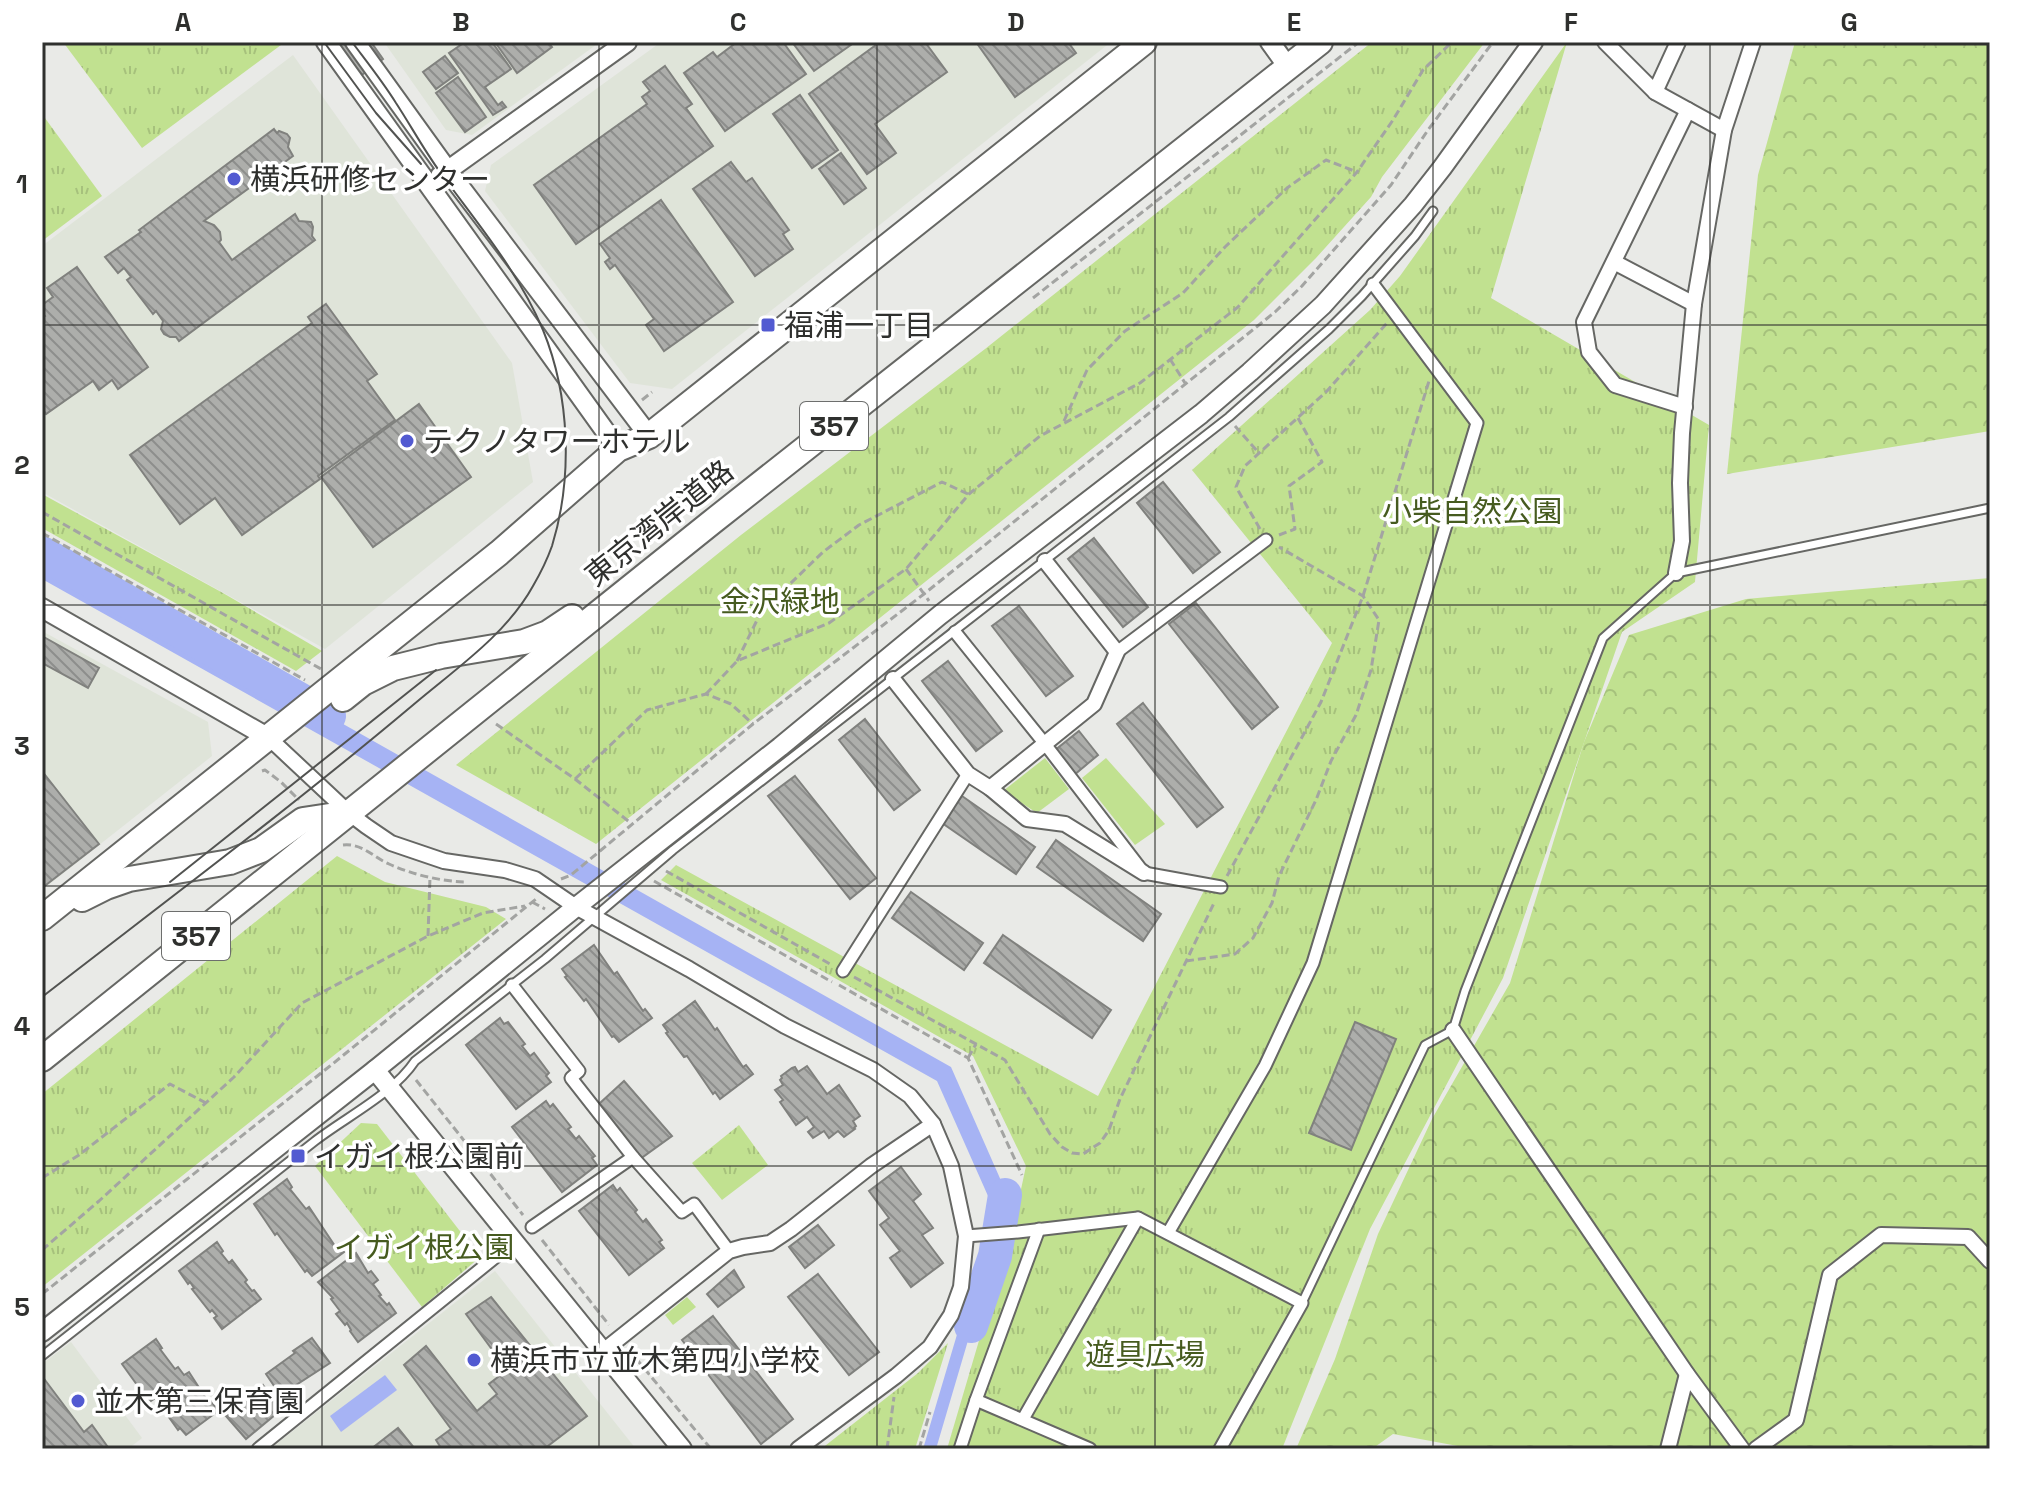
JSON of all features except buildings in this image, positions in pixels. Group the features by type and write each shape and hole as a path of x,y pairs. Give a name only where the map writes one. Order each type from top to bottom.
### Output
{"highway":[{"name":"357","path":"42,920 499,553 618,449 649,436 1144,42"},
{"name":"東京湾岸道路","path":"42,1059 712,522 1288,67 1310,45"},
{"name":"357","path":"269,738 295,735 363,683 393,668 441,656 524,642 548,633 669,545 712,522"},
{"name":"357","path":"42,920 106,887 129,879 245,857 261,850 303,820 349,813"}],"street":[{"path":"326,42 618,449"},
{"path":"355,42 448,171 649,436"},
{"path":"428,185 627,42"},
{"path":"1270,42 1288,67"},
{"path":"42,1332 576,907 597,891 639,872 780,747 940,615 1201,414 1313,315 1413,205 1533,42"},
{"path":"1605,42 1655,92 1724,130"},
{"path":"1655,92 1678,42"},
{"path":"1676,573 1682,541 1680,483 1694,304 1724,130 1753,42"},
{"path":"1685,407 1615,385 1589,352 1584,322 1688,110"},
{"path":"1614,262 1694,304"},
{"path":"1168,1233 1265,1066 1313,963 1477,423 1373,284"},
{"path":"990,788 1094,704 1117,652 1266,540"},
{"path":"1045,561 1117,652"},
{"path":"42,608 269,738 349,813 391,843 444,861 505,870 535,879 576,907 785,1026 873,1070 910,1096 933,1124 951,1166 972,1235 961,1287 951,1315 930,1347 798,1449"},
{"path":"955,632 1144,873"},
{"path":"893,679 968,774 1027,819 1065,824 1144,873 1221,887"},
{"path":"843,971 968,774"},
{"path":"512,985 579,1071 571,1078 633,1157 682,1212 694,1204 729,1251"},
{"path":"1453,1030 1687,1374 1742,1449"},
{"path":"375,1070 682,1449"},
{"path":"602,1352 729,1251 770,1243 871,1166 933,1124"},
{"path":"532,1227 633,1157"},
{"path":"1023,1419 1138,1218"},
{"path":"972,1235 1138,1218 1302,1303 1220,1449"},
{"path":"960,1449 1039,1229"},
{"path":"1756,1449 1796,1420 1830,1275 1881,1235 1968,1237 1990,1261"},
{"path":"258,1449 503,1251"},
{"path":"1668,1449 1687,1374"},
{"path":"976,1400 1090,1449"}],"lane":[{"path":"42,1356 389,1087 415,1061 617,898 639,872 673,850 1229,417 1329,329 1373,284 1433,211"},
{"path":"1302,1303 1425,1045 1453,1030 1465,991 1603,638 1676,573 1990,508"}],"path":[{"path":"1026,303 1359,42"},
{"path":"737,661 829,623 906,569 969,494 1040,436 1140,383 1238,307 1357,172 1423,70 1452,42"},
{"path":"42,1294 559,880 571,875 753,724 924,594 1275,312 1338,247 1391,185 1493,42"},
{"path":"1064,422 1087,370 1106,350 1125,331 1183,293 1225,247 1287,188 1326,160 1357,172"},
{"path":"1186,961 1235,954 1253,938 1272,903 1279,876 1316,800 1331,761 1356,715 1371,670 1379,620 1363,596 1266,540 1236,487 1245,466 1327,391 1395,314"},
{"path":"1170,359 1186,385"},
{"path":"1005,1060 1050,1134 1062,1147 1072,1153 1083,1154 1100,1143 1109,1130 1120,1099 1221,887 1321,702 1363,596 1434,366"},
{"path":"1229,417 1259,453"},
{"path":"1266,540 1295,529 1289,486 1322,462 1298,418"},
{"path":"575,779 647,710 706,694 737,661 761,612 823,552 859,525 942,482 969,494"},
{"path":"42,512 324,671 317,677"},
{"path":"42,533 309,682"},
{"path":"906,569 924,594"},
{"path":"706,694 731,704 753,724"},
{"path":"496,724 575,779 632,824"},
{"path":"256,774 265,770 315,817"},
{"path":"639,872 968,1058 1022,1175"},
{"path":"428,936 430,877"},
{"path":"42,1250 234,1077 302,1003 428,936 483,913 529,906"},
{"path":"968,1058 976,1044"},
{"path":"408,1070 711,1449"},
{"path":"42,1178 79,1155 170,1084 206,1103"},
{"path":"887,1449 896,1376"},
{"path":"919,1449 930,1412"}],"shaded area":[{"path":"384,42 600,42 472,135 446,130"},
{"path":"661,42 1111,42 672,389 630,383 485,191 491,165"},
{"path":"293,55 512,363 533,482 325,649 42,492 42,246"},
{"path":"42,631 208,722 212,756 42,890"},
{"name":"横浜市立並木第四小学校","path":"495,1271 636,1449 270,1449"},
{"name":"並木第三保育園","path":"71,1342 142,1438 128,1449 42,1449 42,1364"}],"green space":[{"path":"63,42 278,42 281,45 142,148"},
{"name":"金沢緑地","path":"1372,42 1485,42 1382,177 1371,197 1254,320 596,844 456,765 741,535 985,349"},
{"name":"小柴自然公園","path":"1567,42 1491,298 1709,425 1695,582 1622,632 1503,978 1370,1229 1282,1449 947,1449 1014,1222 1026,1166 973,1056 661,880 676,865 1098,1096 1332,643 1192,470 1370,310 1400,276"},
{"path":"1795,42 1990,42 1990,431 1727,474 1758,175"},
{"path":"42,114 102,196 42,241"},
{"path":"42,494 322,651 296,671 42,528"},
{"path":"1990,578 1990,1449 1474,1449 1393,1434 1372,1449 1296,1449 1335,1359 1378,1234 1432,1119 1510,983 1584,742 1629,635 1746,599"},
{"path":"1045,758 1069,789 1037,813 1003,791"},
{"path":"1106,758 1165,824 1135,845 1082,778"},
{"path":"337,856 385,882 486,907 506,919 42,1287 42,1094"},
{"name":"イガイ根公園","path":"361,1123 377,1124 480,1257 422,1307 315,1166"},
{"path":"739,1125 768,1165 722,1200 692,1163"},
{"path":"687,1297 696,1307 673,1325 665,1315"},
{"path":"948,1343 915,1449 821,1449 918,1373"}],"water":[{"path":"42,554 951,1067 1006,1192 995,1249 936,1449 923,1449 983,1247 992,1205 937,1081 42,579"},
{"path":"385,1375 397,1390 341,1432 330,1416"}],"waterway":[{"path":"42,553 329,716"},
{"path":"971,1326 995,1256 1005,1195"}],"tram line":[{"path":"324,42 376,113 421,164"},
{"path":"42,997 368,743 478,651 522,604 552,546 563,493 566,437 559,382 543,330 509,268 352,42"},
{"path":"170,882 436,670"}],"place":[{"name":"横浜研修センター","path":"234,179"},
{"name":"福浦一丁目","path":"768,325"},
{"name":"テクノタワーホテル","path":"407,441"},
{"name":"イガイ根公園前","path":"298,1156"},
{"name":"横浜市立並木第四小学校","path":"474,1360"},
{"name":"並木第三保育園","path":"78,1401"}],"park label":[{"name":"遊具広場","path":"1145,1354"}]}
